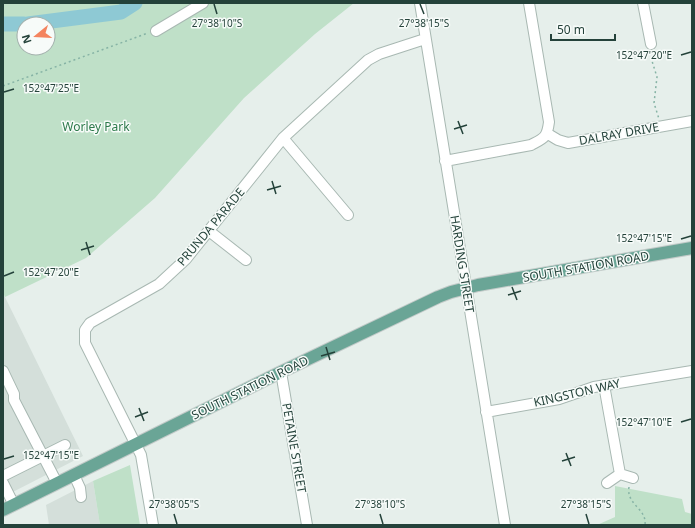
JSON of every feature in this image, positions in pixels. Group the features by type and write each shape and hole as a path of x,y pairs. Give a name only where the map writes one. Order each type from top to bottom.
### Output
{"main road":[{"name":"SOUTH STATION ROAD","path":"8,507 281,372 424,303 451,292 466,288 692,248"}],"street":[{"path":"156,31 203,3"},
{"name":"HARDING STREET","path":"420,3 505,525"},
{"path":"445,161 531,145 541,140 548,134 549,122 530,3"},
{"path":"643,3 651,44"},
{"name":"PRUNDA PARADE","path":"153,525 141,455 85,343 85,330 90,323 159,284 186,259 210,231 283,138 368,60 379,54 425,39"},
{"name":"DALRAY DRIVE","path":"548,134 558,140 568,143 692,121"},
{"path":"283,138 348,215"},
{"path":"210,231 246,260"},
{"path":"3,371 14,394 14,400 57,483"},
{"name":"KINGSTON WAY","path":"486,412 559,399 604,385 692,371"},
{"name":"PETAINE STREET","path":"281,372 307,525"},
{"path":"604,385 620,474 631,482"},
{"path":"3,476 65,445"},
{"path":"607,483 620,474"},
{"path":"74,475 80,488 81,497"},
{"path":"3,483 8,507"}],"path":[{"path":"3,86 156,31"},
{"path":"651,44 652,61 657,77 654,103 661,126"},
{"path":"631,482 628,491 634,505 642,512 645,519 645,525"}],"shaded area":[{"path":"3,293 83,456 5,496 3,493"},
{"path":"93,481 100,525 49,525 46,505"}],"green space":[{"name":"Worley Park","path":"3,3 354,3 315,34 244,98 155,198 86,258 5,297 3,293"},
{"path":"130,465 140,525 100,525 93,481"},
{"path":"615,486 682,499 685,512 692,514 692,525 597,525 615,517"}],"waterway":[{"path":"56,20 121,12 135,3"},
{"path":"3,24 16,24"}]}
